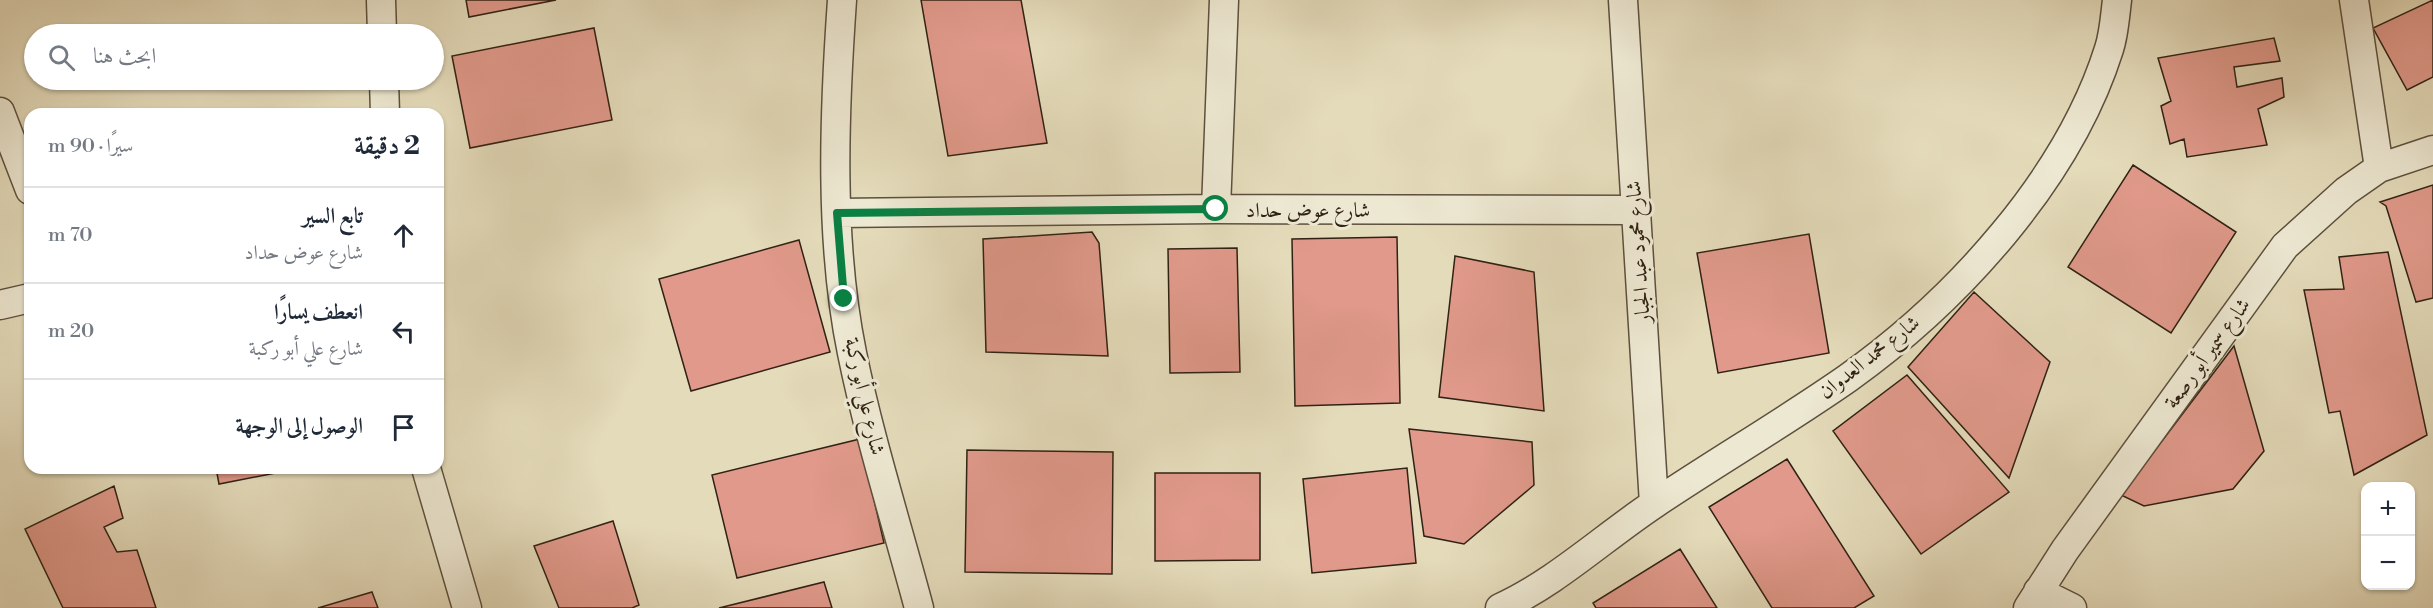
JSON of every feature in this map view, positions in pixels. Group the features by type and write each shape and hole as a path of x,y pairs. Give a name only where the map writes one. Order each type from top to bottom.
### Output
{"street":[{"path":"381,0 382,24"},
{"name":"شارع علي أبو ركبة","path":"842,0 836,92 837,213 852,353 919,608"},
{"path":"1216,209 1224,0"},
{"name":"شارع محمود عبد الجبار","path":"1623,0 1653,504"},
{"name":"شارع محمد العدوان","path":"1500,608 1539,585 1653,504 1849,377 1911,328 1973,266 2022,211 2058,160 2099,78 2110,46 2117,0"},
{"path":"2354,0 2379,168"},
{"path":"384,90 385,108"},
{"path":"0,112 24,174"},
{"name":"شارع سمير أبو رصعة","path":"2033,599 2065,549 2285,246 2323,210 2379,168 2433,150"},
{"name":"شارع عوض حداد","path":"837,213 1216,209 1635,210"},
{"path":"0,305 24,299"},
{"path":"428,474 467,608"},
{"path":"2033,599 2072,608"}],"building":[{"path":"466,0 556,0 469,17"},
{"path":"921,0 1021,0 1047,143 948,156"},
{"path":"2433,0 2433,77 2407,90 2373,28"},
{"path":"594,28 612,120 470,148 452,56"},
{"path":"2274,38 2280,61 2234,67 2237,87 2282,78 2284,97 2258,109 2267,145 2187,157 2184,139 2170,144 2161,106 2171,101 2158,58"},
{"path":"2133,165 2236,232 2171,333 2068,267"},
{"path":"2433,185 2433,298 2416,302 2386,206 2380,202"},
{"path":"1092,232 1099,243 1108,356 986,352 983,239"},
{"path":"1809,234 1829,353 1718,373 1697,253"},
{"path":"1397,237 1400,403 1295,406 1292,239"},
{"path":"799,240 830,352 691,391 659,279"},
{"path":"1237,248 1240,372 1170,373 1168,249"},
{"path":"2388,252 2427,435 2354,475 2340,411 2329,413 2304,290 2344,289 2339,257"},
{"path":"1455,256 1534,272 1544,411 1439,397"},
{"path":"1974,292 2050,362 2009,478 1908,367"},
{"path":"2234,346 2264,451 2233,489 2144,506 2121,495"},
{"path":"1907,375 2009,492 1921,554 1833,431"},
{"path":"1409,429 1532,442 1534,485 1464,544 1424,536"},
{"path":"860,439 884,543 737,578 712,475"},
{"path":"967,450 1113,452 1112,574 965,572"},
{"path":"1787,459 1874,596 1854,608 1772,608 1709,507"},
{"path":"1407,468 1416,563 1312,573 1303,479"},
{"path":"1155,473 1260,473 1260,560 1155,561"},
{"path":"217,474 270,474 219,484"},
{"path":"114,486 123,518 104,527 117,552 137,550 156,608 63,608 25,529"},
{"path":"613,521 639,605 632,608 559,608 534,546"},
{"path":"1680,549 1717,608 1596,608 1593,603"},
{"path":"824,582 832,608 719,608"},
{"path":"372,592 378,608 318,608"}],"route":[{"path":"844,299 837,213 1216,209"}]}
